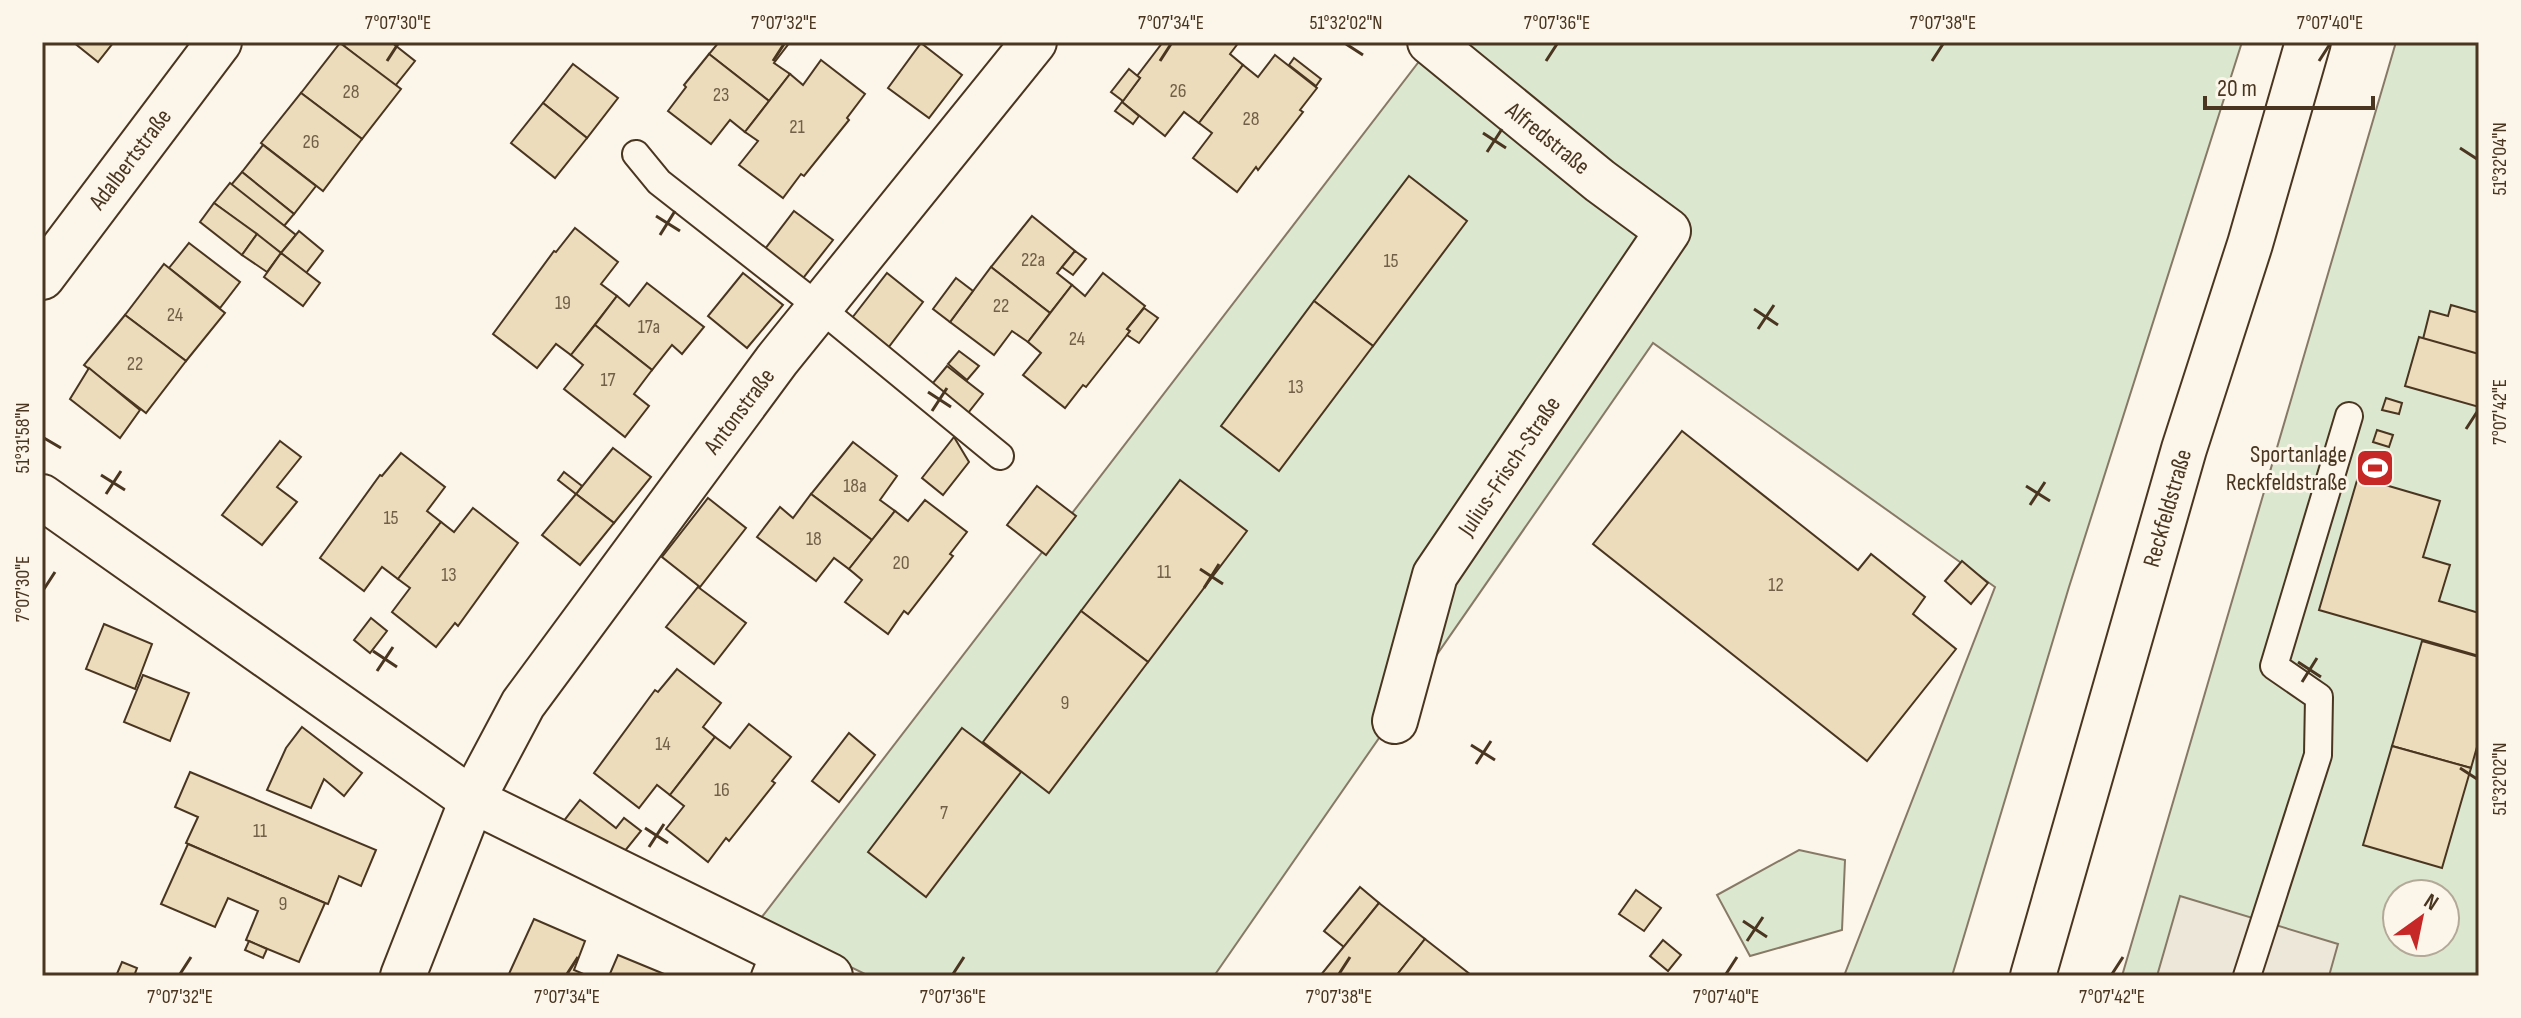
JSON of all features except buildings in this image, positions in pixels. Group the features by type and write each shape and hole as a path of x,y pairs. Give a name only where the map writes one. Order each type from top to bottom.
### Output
{"street":[{"name":"Adalbertstraße","path":"42,277 219,42"},
{"name":"Antonstraße","path":"403,976 472,800 523,704 777,360 1034,42"},
{"name":"Alfredstraße","path":"1430,42 1600,181 1668,231"},
{"name":"Reckfeldstraße","path":"2033,976 2184,449 2250,244 2308,42"},
{"name":"Julius-Frisch-Straße","path":"1395,721 1435,575 1668,231"},
{"path":"42,497 472,800 771,962 830,976"}],"lane":[{"path":"636,154 659,182 820,308 1000,456"},
{"path":"2247,976 2318,755 2319,697 2274,666 2349,416"}],"green space":[{"path":"1434,42 2242,42 2069,587 1952,976 1844,976 1995,587 1653,343 1214,976 869,976 758,922"},
{"name":"Sportanlage Reckfeldstraße","path":"2396,42 2479,42 2479,976 2122,976"},
{"path":"1799,850 1845,860 1842,930 1750,956 1717,895"}],"shaded area":[{"path":"2180,896 2338,944 2329,976 2157,976"}],"place":[{"name":"Sportanlage Reckfeldstraße","path":"2375,468"}]}
